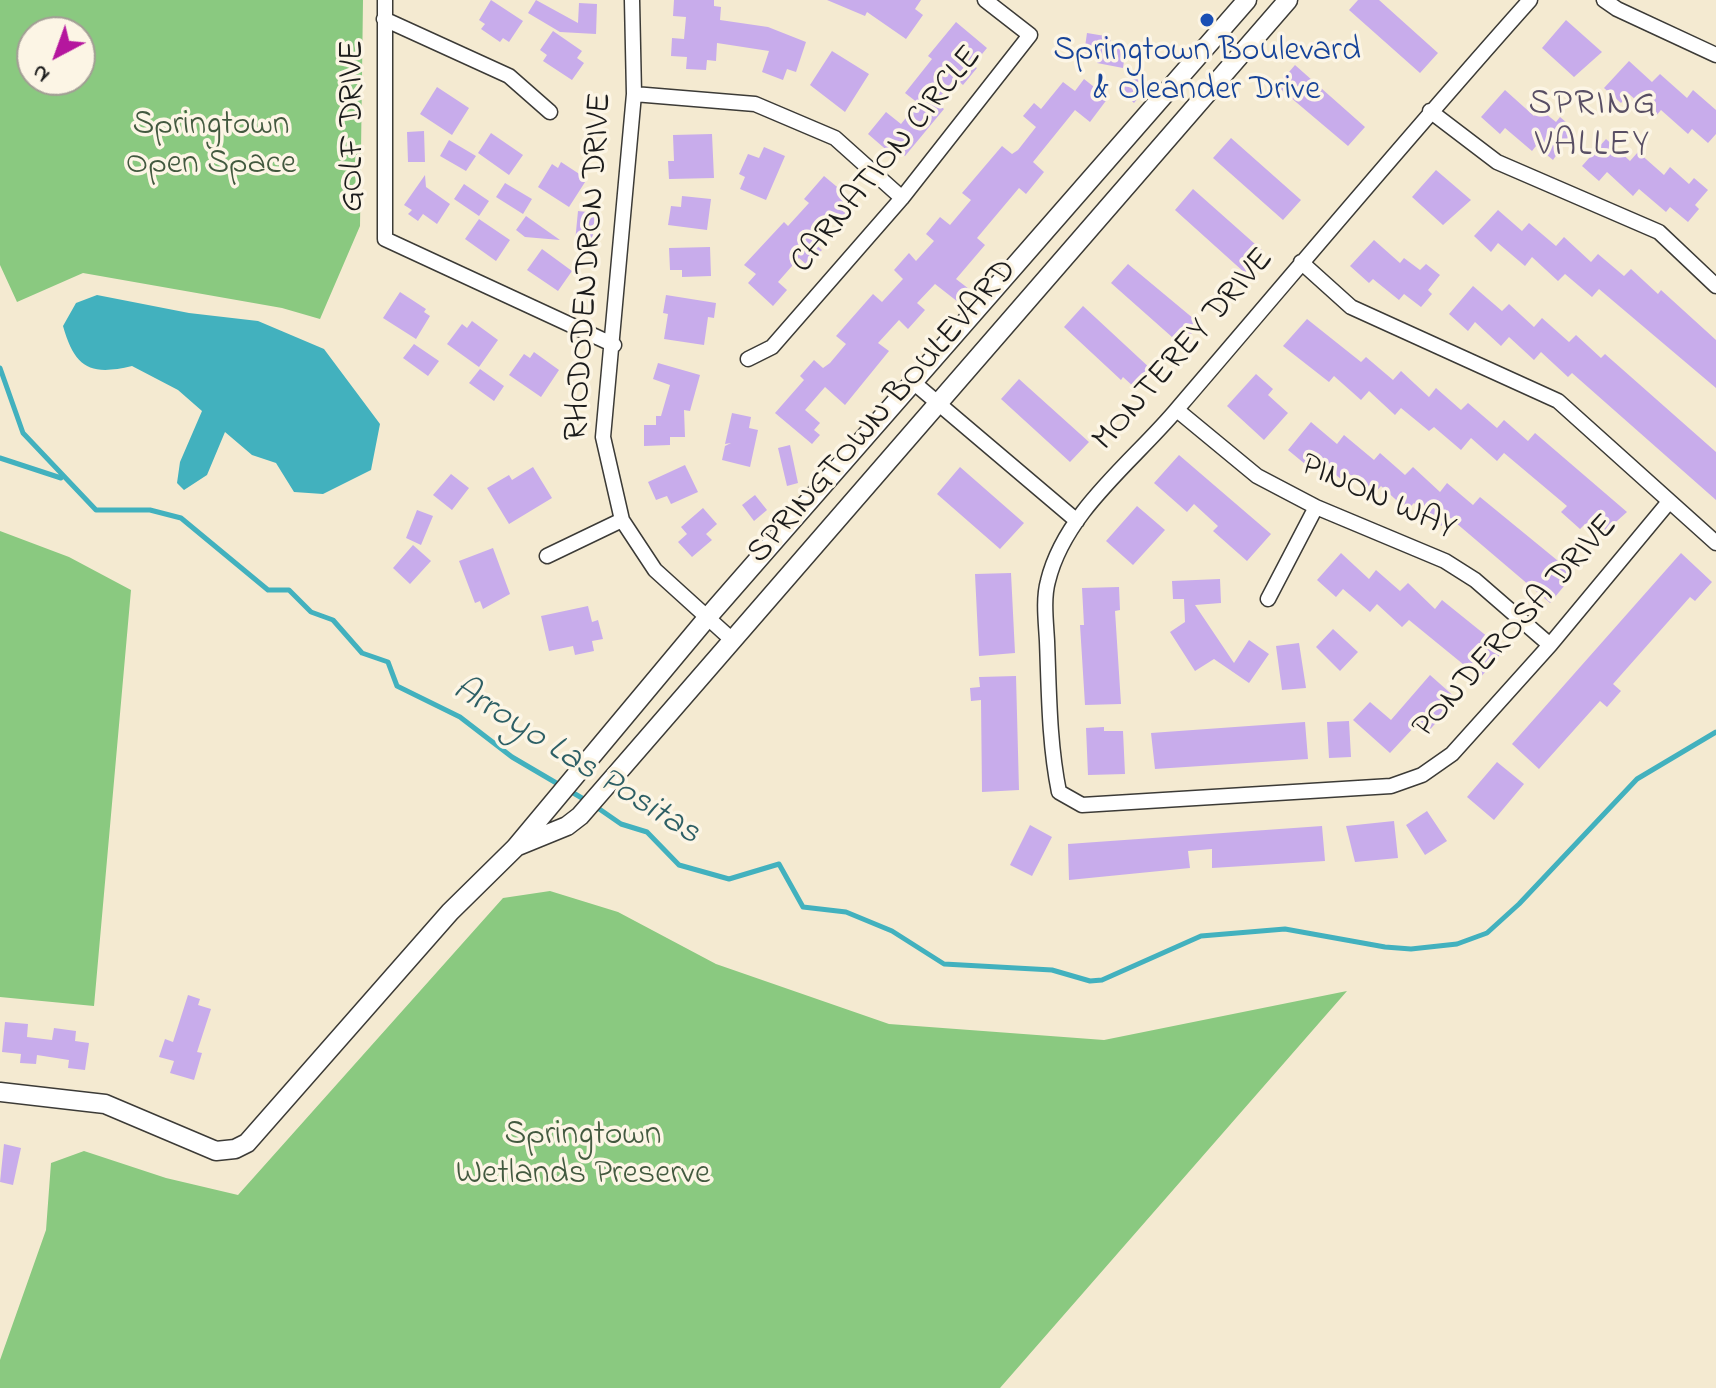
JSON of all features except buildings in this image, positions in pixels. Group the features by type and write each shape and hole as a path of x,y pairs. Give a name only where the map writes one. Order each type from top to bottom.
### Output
{"street":[{"name":"GOLF DRIVE","path":"385,0 385,239 614,345"},
{"name":"RHODODENDRON DRIVE","path":"632,0 634,94 614,345 603,437 622,520 655,570 730,638"},
{"name":"CARNATION CIRCLE","path":"748,359 772,347 902,198 1030,35 985,0"},
{"name":"SPRINGTOWN BOULEVARD","path":"0,1092 105,1104 216,1151 235,1149 247,1143 450,912 515,848 555,796 707,618 1247,0"},
{"name":"SPRINGTOWN BOULEVARD","path":"515,848 567,826 580,816 730,638 1288,0"},
{"name":"MONTEREY DRIVE","path":"1069,799 1059,792 1056,778 1049,704 1047,582 1059,550 1077,521 1177,410 1430,111 1530,0"},
{"path":"1604,0 1716,55"},
{"path":"384,19 509,76 550,112"},
{"path":"634,94 755,104 835,138 902,198"},
{"path":"1430,111 1497,162 1659,232 1716,286"},
{"path":"1301,262 1351,307 1558,401 1716,543"},
{"path":"913,382 1077,521"},
{"name":"PINON WAY","path":"1177,410 1257,476 1316,507 1445,561 1475,580 1550,645"},
{"name":"PONDEROSA DRIVE","path":"1069,799 1082,805 1391,786 1422,775 1452,754 1550,645 1668,503"},
{"path":"1268,599 1316,507"},
{"path":"547,556 622,520"}],"green space":[{"name":"Springtown Open Space","path":"0,0 363,0 360,226 320,319 282,308 83,273 17,302 0,265"},
{"path":"0,531 69,557 131,590 94,1006 0,997"},
{"name":"Springtown Wetlands Preserve","path":"550,891 618,912 716,964 889,1024 1104,1040 1347,991 1000,1388 0,1388 0,1360 46,1230 51,1163 84,1151 166,1178 238,1195 503,898"}],"water":[{"path":"97,295 189,313 258,321 324,349 380,424 371,470 323,494 294,492 276,463 252,455 225,432 207,475 184,490 177,483 180,462 202,411 178,390 132,366 95,369 79,360 63,326 76,303"}],"waterway":[{"name":"Arroyo Las Positas","path":"0,368 23,433 96,510 150,510 181,518 268,590 289,590 311,612 333,620 362,653 388,662 397,686 460,717 512,757 587,801"},
{"path":"0,458 61,478"},
{"name":"Arroyo Las Positas","path":"595,806 621,824 647,832 679,865 729,879 779,864 803,907 846,912 892,931 944,964 1052,970 1090,981 1102,980 1201,936 1285,929 1411,949 1457,944 1487,933 1519,904 1637,779 1716,732"}],"place":[{"name":"Springtown Boulevard & Oleander Drive","path":"1207,20"}],"district":[{"name":"SPRING VALLEY","path":"1593,128"}]}
